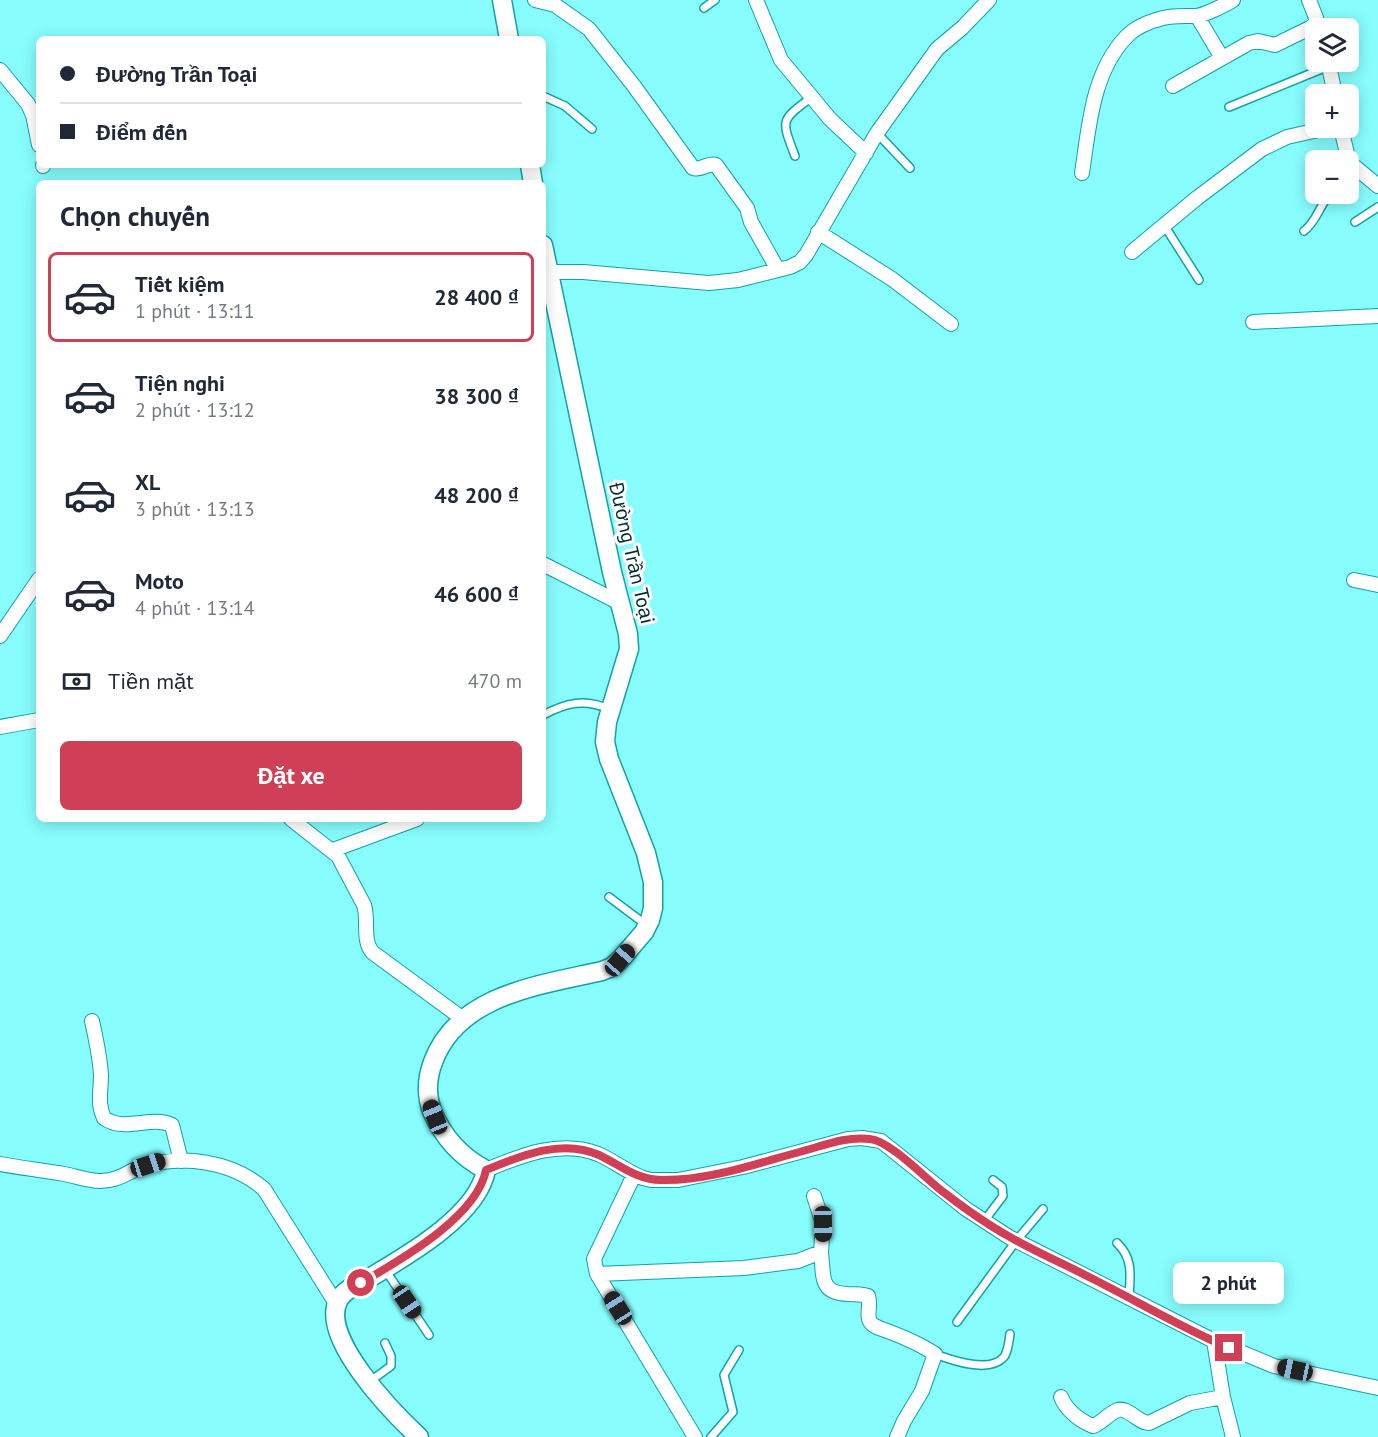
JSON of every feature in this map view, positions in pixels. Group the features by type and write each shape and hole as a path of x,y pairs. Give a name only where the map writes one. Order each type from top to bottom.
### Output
{"street":[{"path":"502,0 508,36"},
{"path":"535,0 557,2 590,29 693,168 716,165 747,208 751,222 778,270"},
{"path":"756,0 781,60 830,119 866,153"},
{"path":"549,272 583,272 709,283 738,280 800,262 877,133 938,49 989,0"},
{"path":"1082,173 1090,116 1103,73 1126,36 1147,24 1176,15 1197,16 1233,0"},
{"path":"1309,0 1316,18"},
{"path":"1197,16 1222,58"},
{"path":"1173,86 1253,42 1275,45 1305,32"},
{"path":"0,70 28,104 36,130"},
{"path":"1132,252 1197,198 1262,149 1287,137 1305,133"},
{"path":"1359,175 1378,186"},
{"path":"818,232 892,279 951,324"},
{"name":"Đường Trần Toại","path":"486,1170 468,1161 455,1149 435,1117 428,1099 430,1071 436,1054 463,1019 499,999 525,989 602,972 612,967 644,932 653,908 653,882 646,853 609,759 605,742 611,710 629,649 628,634 612,572 546,258"},
{"path":"1253,322 1378,315"},
{"path":"546,566 621,603"},
{"path":"1354,580 1378,585"},
{"path":"0,636 36,583"},
{"path":"0,727 36,721"},
{"path":"295,822 339,856 364,905 367,914 368,946 372,952 463,1019"},
{"path":"333,850 409,822"},
{"path":"92,1022 98,1045 101,1076 99,1100 104,1118 116,1124 163,1122 172,1125 181,1161"},
{"path":"419,1437 405,1425 354,1364 339,1335 336,1324 337,1305 345,1293 385,1269 453,1222 484,1181 486,1170 516,1157 557,1149 597,1154 634,1175 651,1180 678,1180 744,1167 848,1139 872,1139 888,1146 929,1181 1016,1241 1214,1341 1274,1366 1378,1388"},
{"path":"0,1164 98,1181 116,1180 133,1170 162,1161 221,1166 253,1180 264,1189 337,1305"},
{"path":"634,1175 594,1259 597,1274 695,1437"},
{"path":"814,1196 823,1224 821,1252 825,1284 829,1290 833,1293 868,1296 870,1323 914,1340 935,1353 922,1392 897,1437"},
{"path":"597,1274 744,1268 798,1261 821,1252"},
{"path":"1214,1341 1223,1397 1233,1437"},
{"path":"1061,1397 1070,1412 1093,1426 1118,1410 1125,1410 1142,1422 1149,1423 1190,1403 1223,1397"}],"lane":[{"path":"704,8 715,0"},
{"path":"1229,107 1310,72"},
{"path":"546,97 565,106 592,129"},
{"path":"795,156 785,130 785,119 812,97"},
{"path":"877,133 910,168"},
{"path":"1304,231 1312,224 1322,204"},
{"path":"1355,222 1378,207"},
{"path":"1164,225 1199,280"},
{"path":"546,713 570,703 592,704 611,710"},
{"path":"609,897 647,926"},
{"path":"984,1221 1004,1196 1002,1187 993,1180"},
{"path":"957,1322 1016,1241 1043,1209"},
{"path":"1117,1243 1124,1250 1130,1264 1129,1298"},
{"path":"385,1269 429,1335"},
{"path":"935,1353 964,1365 993,1363 1003,1359 1006,1354 1010,1334"},
{"path":"369,1382 391,1366 391,1356 385,1343"},
{"path":"711,1437 733,1412 724,1378 739,1350"}],"route":[{"path":"361,1283 453,1222 484,1181 486,1170 516,1157 557,1149 578,1150 597,1154 643,1178 678,1180 744,1167 848,1139 862,1138 881,1141 966,1209 1009,1237 1229,1348"}]}
